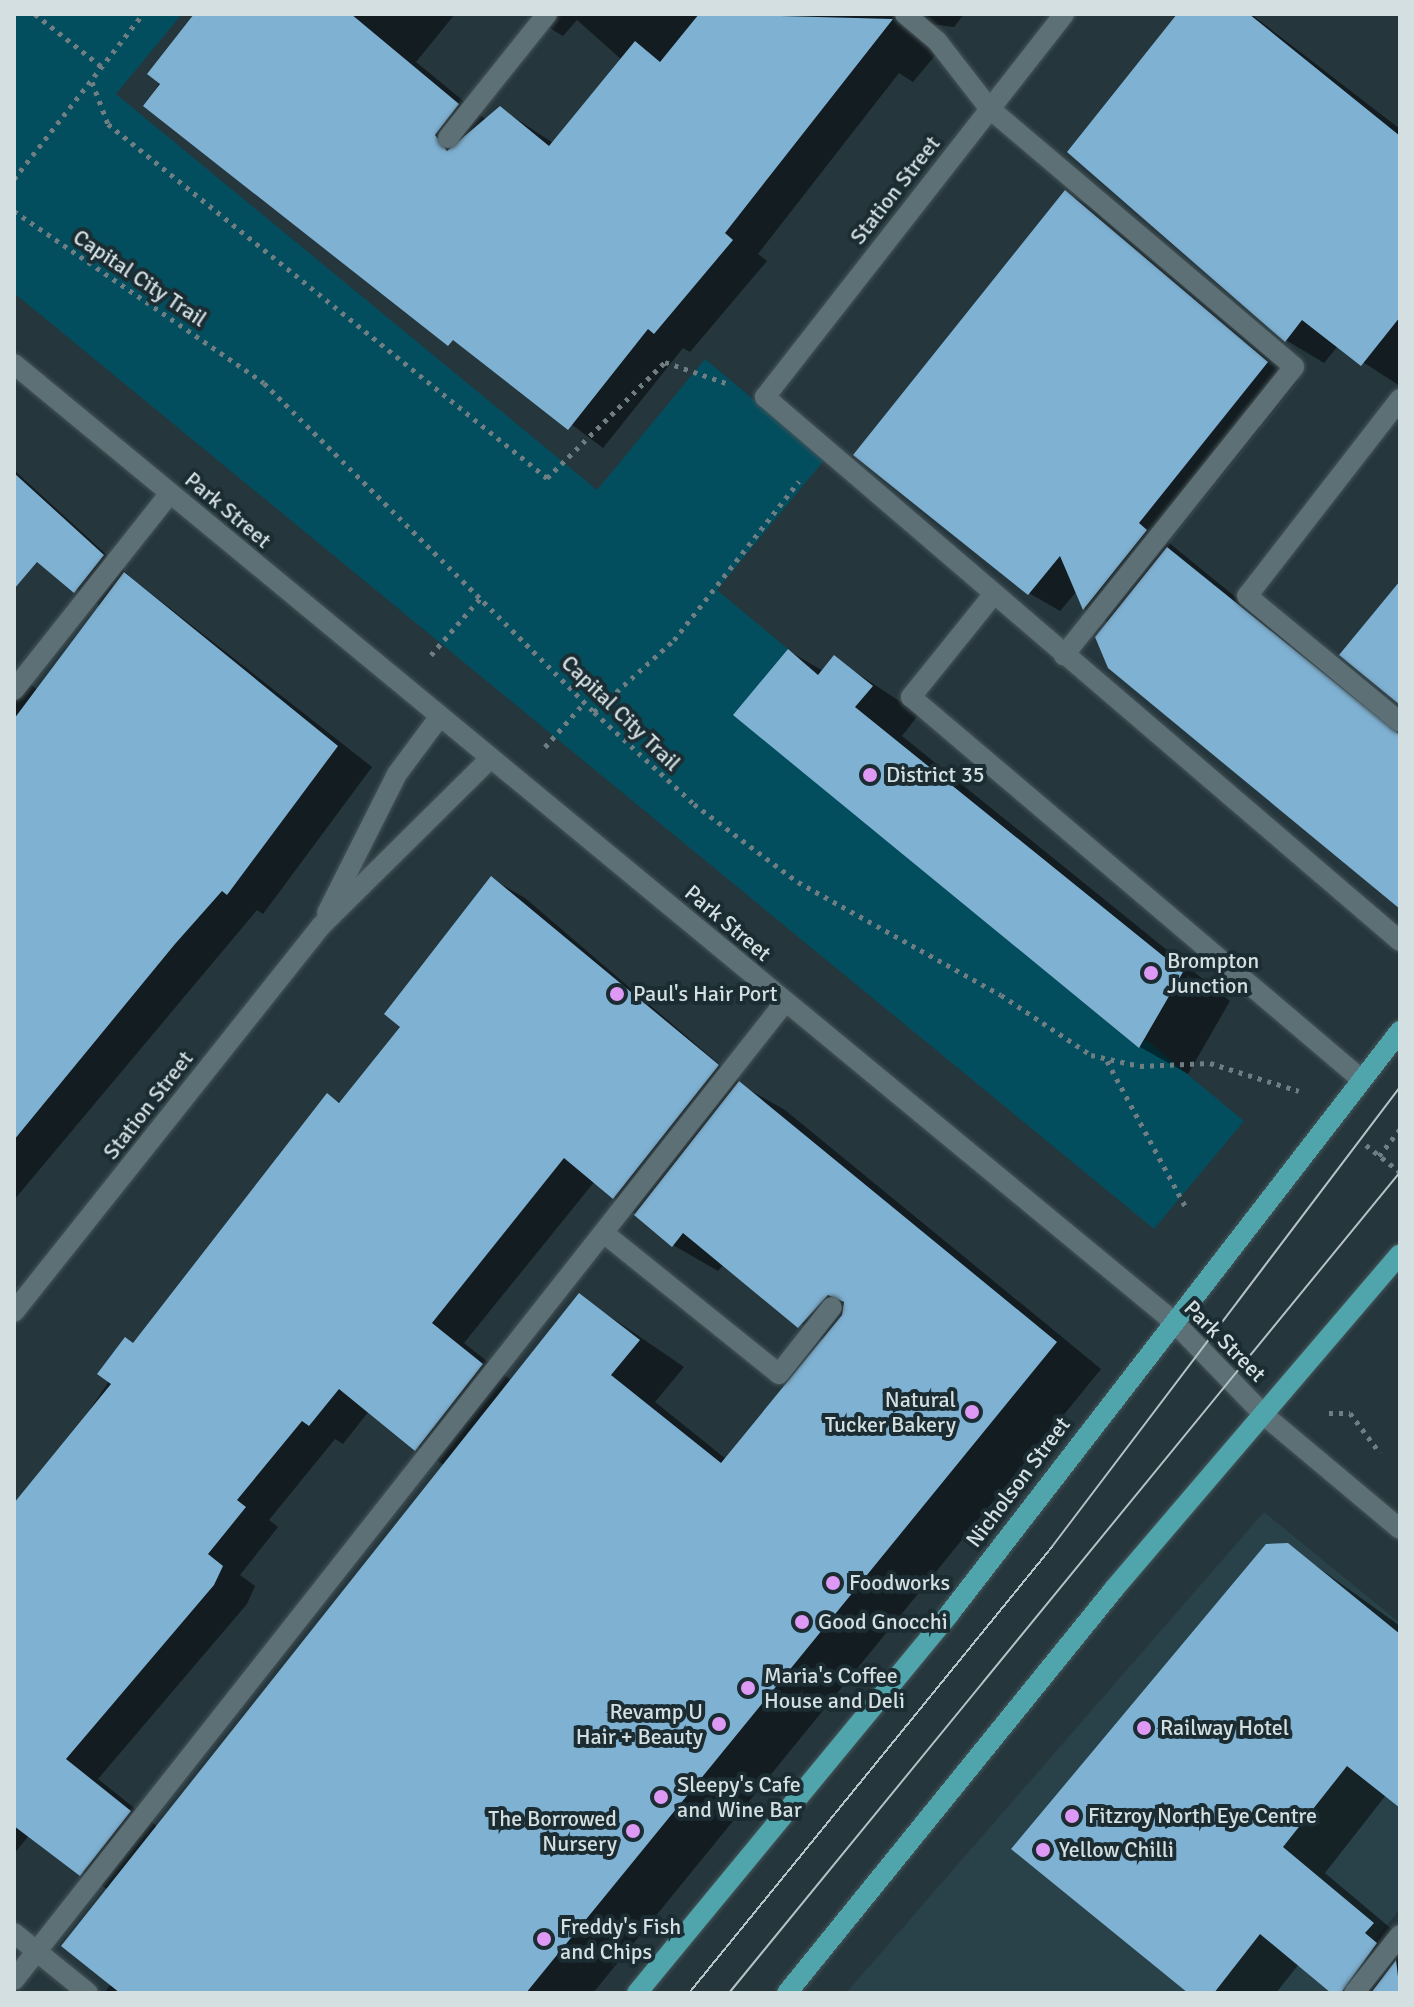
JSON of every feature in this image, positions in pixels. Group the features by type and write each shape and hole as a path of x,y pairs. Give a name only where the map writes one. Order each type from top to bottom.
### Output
{"main road":[{"name":"Nicholson Street","path":"637,1993 950,1613 1400,1031"},
{"path":"787,1993 1400,1254"}],"street":[{"path":"448,138 547,14"},
{"path":"905,14 937,41 989,108 1294,367 1064,655"},
{"name":"Station Street","path":"765,397 1064,14"},
{"name":"Park Street","path":"14,364 1173,1321 1264,1415 1400,1529"},
{"path":"765,397 1400,941"},
{"path":"1400,399 1247,596 1400,722"},
{"path":"14,690 170,493"},
{"path":"993,595 911,697 1361,1079"},
{"name":"Station Street","path":"320,927 397,774 440,716"},
{"name":"Station Street","path":"14,1312 320,927 491,758"},
{"path":"14,1980 785,1002"},
{"path":"605,1234 779,1374 832,1307"},
{"path":"14,1933 88,1993"},
{"path":"1354,1993 1400,1935"}],"path":[{"path":"35,14 102,67"},
{"path":"14,179 143,14"},
{"path":"92,82 108,124 547,478 665,362 765,397"},
{"name":"Capital City Trail","path":"14,211 264,383 483,595 584,703 694,804 787,875 1107,1061 1210,1063 1290,1084"},
{"path":"594,712 674,640 825,449"},
{"path":"404,686 483,595"},
{"path":"517,779 584,703"},
{"path":"1107,1061 1186,1208"},
{"path":"1379,1156 1400,1129"}],"shaded area":[{"path":"14,14 182,14 116,94 597,490 705,359 825,459 717,590 788,649 734,715 1139,1048 1146,1040 1244,1121 1154,1229 14,293"},
{"path":"1264,1512 1400,1623 1400,1909 1331,1993 846,1993"}],"building":[{"path":"194,14 351,14 459,104 435,135 447,151 500,106 549,146 635,41 660,62 699,14 893,19 725,233 733,240 654,334 648,329 568,430 453,340 448,346 143,106 160,84 147,74"},
{"path":"1177,14 1249,14 1400,136 1400,317 1361,366 1302,320 1285,342 1067,152"},
{"path":"1065,190 1268,362 1139,523 1147,530 1083,610 1060,556 1028,595 853,455"},
{"path":"14,473 104,555 74,593 37,562 14,589"},
{"path":"1167,547 1400,735 1400,909 1108,668 1095,637"},
{"path":"124,572 338,746 227,895 222,891 175,944 14,1140 14,719"},
{"path":"1400,581 1400,705 1339,655"},
{"path":"788,649 818,675 834,655 873,686 855,707 1183,972 1139,1048 733,715"},
{"path":"491,876 719,1065 613,1199 564,1158 432,1323 483,1364 415,1451 339,1389 309,1426 302,1421 237,1500 246,1507 208,1554 223,1566 214,1585 66,1759 131,1811 80,1876 14,1826 14,1503 111,1384 97,1374 125,1337 133,1343 327,1093 339,1103 400,1027 384,1014"},
{"path":"739,1081 1057,1342 526,1993 120,1993 61,1946 579,1293 640,1340 611,1375 721,1463 842,1315 844,1302 828,1295 798,1328 683,1233 672,1247 634,1215"},
{"path":"1288,1543 1400,1634 1400,1808 1347,1766 1283,1847 1374,1923 1365,1933 1377,1943 1341,1993 1331,1993 1260,1934 1214,1993 1188,1993 1011,1849 1266,1544"},
{"path":"1396,1960 1400,1993 1371,1993"}],"tram line":[{"path":"689,1993 1051,1548 1400,1087"},
{"path":"729,1993 1400,1172"}],"place":[{"name":"District 35","path":"870,775"},
{"name":"Brompton Junction","path":"1151,973"},
{"name":"Paul's Hair Port","path":"617,994"},
{"name":"Natural Tucker Bakery","path":"972,1412"},
{"name":"Foodworks","path":"833,1583"},
{"name":"Good Gnocchi","path":"802,1622"},
{"name":"Maria's Coffee House and Deli","path":"748,1688"},
{"name":"Revamp U Hair + Beauty","path":"719,1724"},
{"name":"Railway Hotel","path":"1144,1728"},
{"name":"Sleepy's Cafe and Wine Bar","path":"661,1797"},
{"name":"Fitzroy North Eye Centre","path":"1072,1816"},
{"name":"The Borrowed Nursery","path":"633,1831"},
{"name":"Yellow Chilli","path":"1043,1850"},
{"name":"Freddy's Fish and Chips","path":"544,1939"}]}
